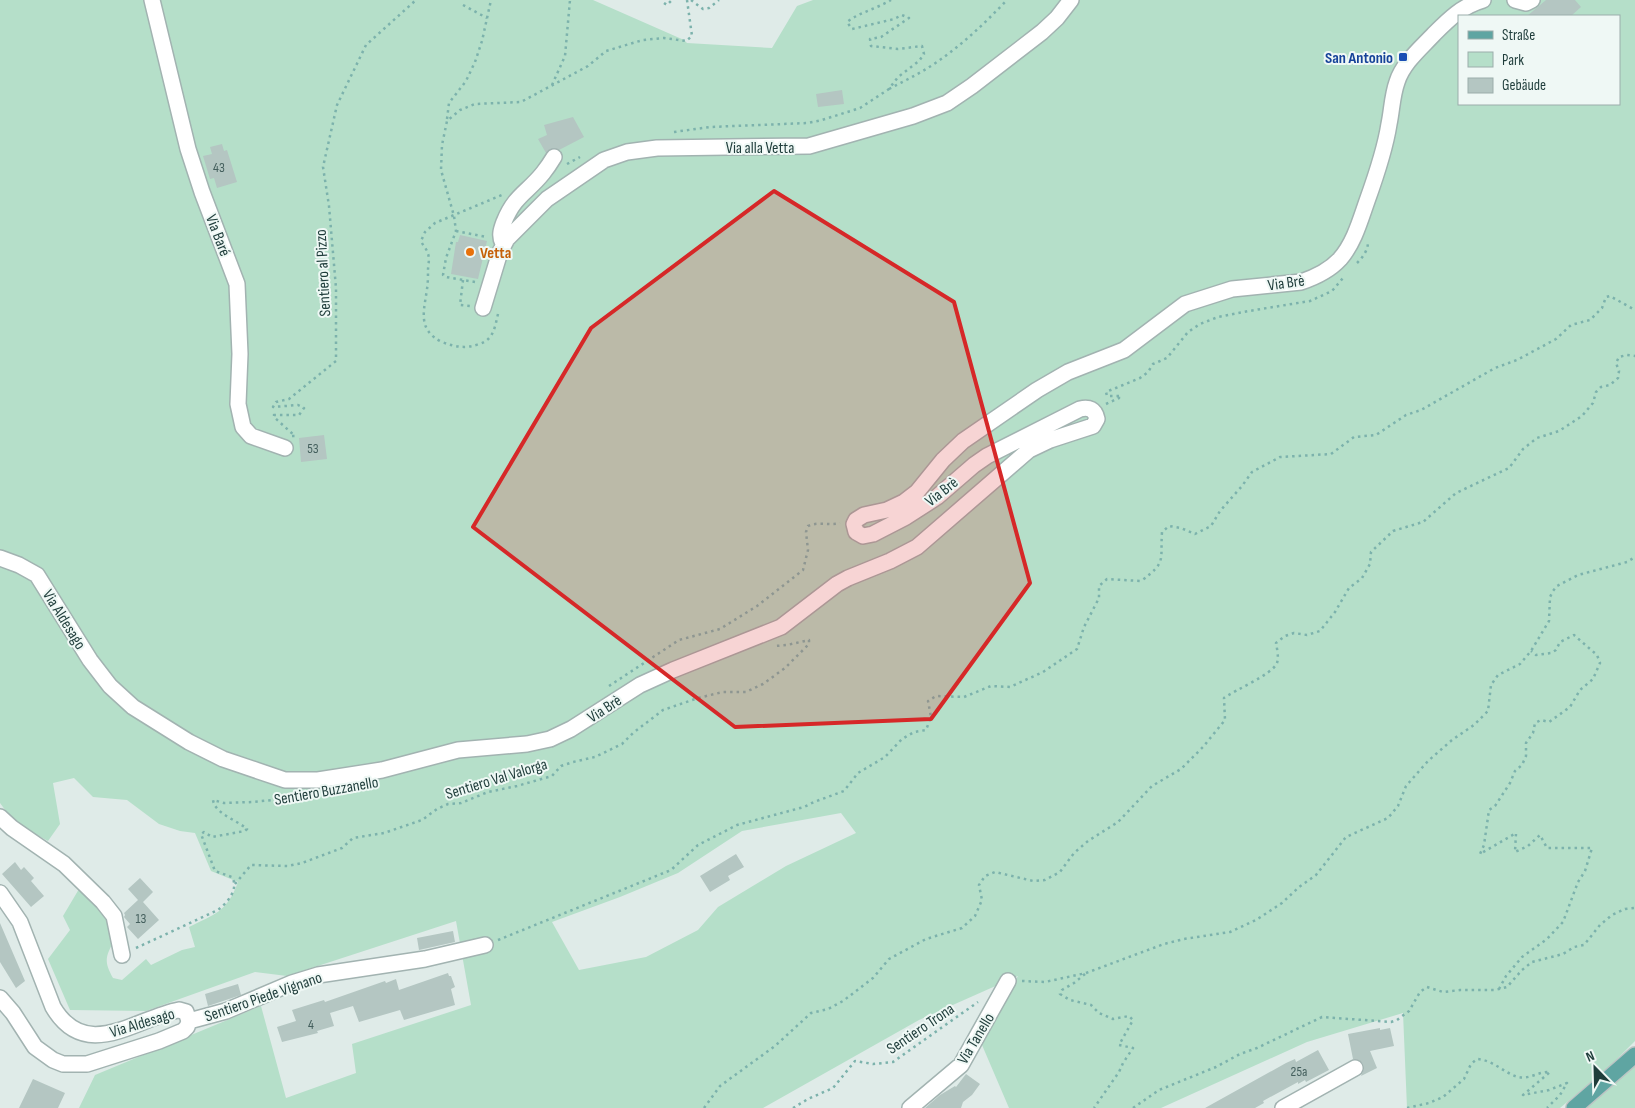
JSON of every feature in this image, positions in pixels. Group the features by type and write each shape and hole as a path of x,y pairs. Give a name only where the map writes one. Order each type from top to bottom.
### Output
{"main road":[{"path":"1574,1108 1635,1055"}],"street":[{"name":"Via Baré","path":"152,0 188,149 202,192 237,284 240,354 238,404 242,427 251,436 286,442"},
{"name":"Via alla Vetta","path":"483,308 497,241 547,199 604,160 641,150 676,147 757,146 786,148 809,146 883,126 947,103 1042,32 1057,18 1071,0"},
{"name":"Via Brè","path":"395,768 458,750 550,740 571,729 640,685 764,635 791,621 837,584 917,547 1029,450 1050,440 1088,429 1096,423 1097,419 1093,411 1090,409 1080,409 987,456 974,464 937,497 906,516 873,534 863,536 856,532 854,524 859,517 887,510 904,502 917,492 963,441 1037,390 1068,372 1124,350 1176,310 1194,300 1232,289 1301,282 1322,274 1331,268 1346,251 1362,216 1378,169 1389,125 1394,94 1401,72 1413,56 1455,13 1470,4 1483,0"},
{"path":"1515,0 1526,3 1532,0"},
{"path":"497,241 500,238 509,211 518,197 557,162"},
{"name":"Via Aldesago","path":"0,558 20,565 36,575 90,660 110,686 133,707 189,742 223,759 284,780 318,780 354,776 395,768"},
{"path":"0,817 12,828 64,864 110,909 116,924 122,955"},
{"name":"Via Aldesago","path":"0,893 20,922 53,1007 70,1027 85,1033 104,1034 126,1030 179,1010 186,1012 190,1021 183,1031 150,1044 87,1064 63,1064 52,1060 35,1047 13,1013 0,998"},
{"name":"Sentiero Piede Vignano","path":"190,1021 226,1011 292,983 318,975 425,960 485,945"},
{"name":"Via Tanello","path":"910,1108 961,1065 1008,981"},
{"path":"1283,1108 1355,1068"}],"path":[{"name":"Sentiero al Pizzo","path":"286,442 295,436 274,415 299,415 304,408 298,406 273,407 276,402 289,399 336,360 336,288 329,206 323,167 336,105 366,45 416,0"},
{"path":"446,277 443,275 446,258 456,232 454,216 442,170 442,145 449,103 466,81 475,62 491,0"},
{"path":"552,86 565,56 570,0"},
{"path":"664,3 667,5 672,0"},
{"path":"447,121 460,110 475,104 521,102 588,66 606,51 643,40 664,38 686,41 692,36 689,0"},
{"path":"689,0 704,9 709,8 719,0"},
{"path":"889,90 898,77 919,61 924,54 922,46 898,49 871,46 870,39 882,37 910,18 902,15 894,19 852,29 847,22 858,14 878,8 891,0"},
{"path":"673,132 710,127 808,123 860,108 959,46 980,28 1007,0"},
{"path":"463,5 487,18"},
{"path":"557,162 586,155"},
{"path":"454,216 505,193"},
{"path":"456,232 497,241"},
{"path":"460,301 463,280"},
{"path":"485,945 663,874 671,870 698,845 737,824 804,808 814,802 844,791 858,773 885,757 902,739 914,732 926,730 931,716 928,701 936,696 964,697 992,686 1010,687 1043,672 1076,649 1098,598 1099,586 1107,579 1142,581 1157,570 1162,560 1162,532 1169,526 1181,528 1195,534 1210,526 1252,472 1280,457 1332,454 1354,437 1376,435 1406,415 1421,410 1495,368 1518,360 1556,339 1571,325 1590,320 1602,308 1606,297 1610,296 1635,310"},
{"path":"704,1108 726,1081 775,1046 811,1013 828,1009 843,1001 873,978 889,959 926,939 962,928 975,916 982,900 979,885 985,876 995,872 1032,881 1045,880 1060,872 1088,840 1118,822 1152,786 1181,769 1203,747 1225,720 1224,698 1233,691 1258,680 1276,666 1278,660 1276,643 1285,636 1294,633 1307,635 1320,630 1335,612 1349,588 1362,578 1370,564 1371,552 1393,532 1423,522 1456,493 1509,468 1523,449 1537,438 1559,431 1582,416 1594,403 1596,392 1601,387 1610,384 1618,378 1616,363 1619,356 1627,354 1635,356"},
{"path":"1106,396 1118,396"},
{"path":"603,690 624,674 679,640 720,629 757,606 803,570 808,550 806,532 808,526 821,522 828,525 842,522"},
{"path":"1008,981 1045,982 1086,973 1164,944 1230,932 1256,920 1282,903 1299,887 1316,875 1346,837 1388,818 1398,806 1406,786 1428,761 1452,740 1474,725 1488,710 1491,685 1498,675 1520,664 1531,651 1549,622 1550,597 1558,586 1578,575 1627,562 1635,556"},
{"name":"Sentiero Val Valorga","path":"235,884 251,865 288,866 302,863 342,848 353,838 384,833 422,820 437,809 448,804 552,776 561,766 610,751 622,744 663,710 723,692 746,692 763,684 785,668 809,644 809,640 787,645 768,646 764,635"},
{"path":"1499,989 1506,976 1522,956 1547,939 1563,922 1578,882 1585,871 1592,848 1547,848 1540,836 1528,846 1515,852 1516,833 1480,854 1484,845 1489,810 1495,806 1510,783 1515,771 1522,765 1526,756 1526,743 1535,723 1541,720 1549,722 1570,707 1580,690 1593,679 1600,663 1597,655 1574,635 1560,642 1556,650 1551,653 1536,655 1531,651"},
{"name":"Sentiero Buzzanello","path":"235,884 232,877 215,871 201,834 204,832 212,837 245,831 246,829 219,811 213,804 213,800 254,802 314,795"},
{"path":"122,955 223,906 229,900 235,884"},
{"path":"1133,1108 1159,1090 1216,1067 1240,1054 1257,1048 1322,1017 1390,1022 1403,1017 1409,1011 1420,992 1427,987 1443,992 1499,989 1511,984 1522,970 1532,962 1563,954 1584,945 1600,925 1612,914 1625,909 1635,908"},
{"path":"1086,973 1062,990 1060,994 1070,1000 1091,1005 1099,1013 1113,1019 1129,1016 1133,1020 1119,1045 1132,1048 1119,1072 1094,1108"},
{"name":"Sentiero Trona","path":"793,1108 833,1088 855,1061 873,1064 893,1062 985,997"},
{"path":"1407,1108 1429,1103 1442,1097 1464,1079 1471,1064 1477,1059 1487,1061 1517,1076 1526,1077 1545,1071 1550,1072 1523,1095 1549,1090 1567,1083 1560,1095 1547,1108"}],"highlighted area":[{"path":"774,191 954,302 1030,583 931,719 735,727 473,527 591,328"}],"green space":[{"path":"0,0 593,0 687,43 772,48 797,6 813,0 1635,0 1635,1041 1608,1068 1560,1108 1407,1108 1403,1013 1307,1042 1161,1108 1009,1108 979,1038 1018,976 919,1020 763,1108 79,1108 95,1075 261,1006 286,1098 356,1073 352,1044 471,1005 456,921 287,976 255,972 146,1011 70,1010 48,959 70,930 63,916 79,889 89,894 110,918 115,939 108,954 107,962 113,978 122,980 146,959 151,965 182,950 195,947 189,927 213,915 225,906 238,882 211,871 195,833 180,831 159,824 127,800 93,797 74,778 53,783 60,824 48,841 34,834 10,816 0,803","holes":["841,813 856,833 786,866 718,907 698,930 646,957 579,970 552,922 678,873 742,831"]},
{"path":"1635,1064 1635,1108 1586,1108"}],"building":[{"path":"1546,0 1575,0 1581,7 1572,15 1528,15"},
{"path":"842,90 844,104 818,107 816,94"},
{"path":"573,117 584,137 559,150 554,148 546,153 538,139 547,135 544,125"},
{"path":"222,144 224,151 227,150 237,182 217,188 214,178 210,179 203,156 212,154 210,147"},
{"name":"Vetta","path":"460,235 487,241 478,279 451,274 456,242 458,242"},
{"path":"324,435 327,459 301,462 299,438"},
{"path":"736,854 744,867 728,876 730,880 710,892 700,876"},
{"path":"15,862 21,870 24,867 34,878 31,881 44,896 31,907 2,874"},
{"path":"140,878 153,892 143,902 159,920 138,939 127,927 130,924 124,917 124,913 138,900 128,889"},
{"path":"0,923 25,981 16,988 0,962"},
{"path":"453,931 455,942 419,950 417,938"},
{"path":"448,973 455,987 451,989 455,1005 404,1020 400,1010 359,1022 353,1006 330,1013 334,1026 317,1031 318,1033 282,1042 277,1027 296,1021 292,1010 324,1000 325,1002 385,981 386,983 396,979 399,990"},
{"path":"238,984 241,995 208,1006 205,994"},
{"path":"1380,1028 1380,1030 1390,1028 1394,1046 1370,1051 1377,1068 1361,1076 1364,1069 1363,1064 1359,1060 1353,1059 1348,1034"},
{"path":"1318,1050 1329,1070 1306,1082 1305,1080 1298,1084 1298,1082 1263,1101 1264,1103 1255,1108 1205,1108 1286,1063 1295,1059 1296,1062"},
{"path":"966,1074 980,1084 972,1095 963,1102 961,1108 925,1108 940,1095 956,1087"},
{"path":"33,1079 65,1093 58,1108 19,1108"}],"place":[{"name":"San Antonio","path":"1403,57"},
{"name":"Vetta","path":"470,252"}]}
